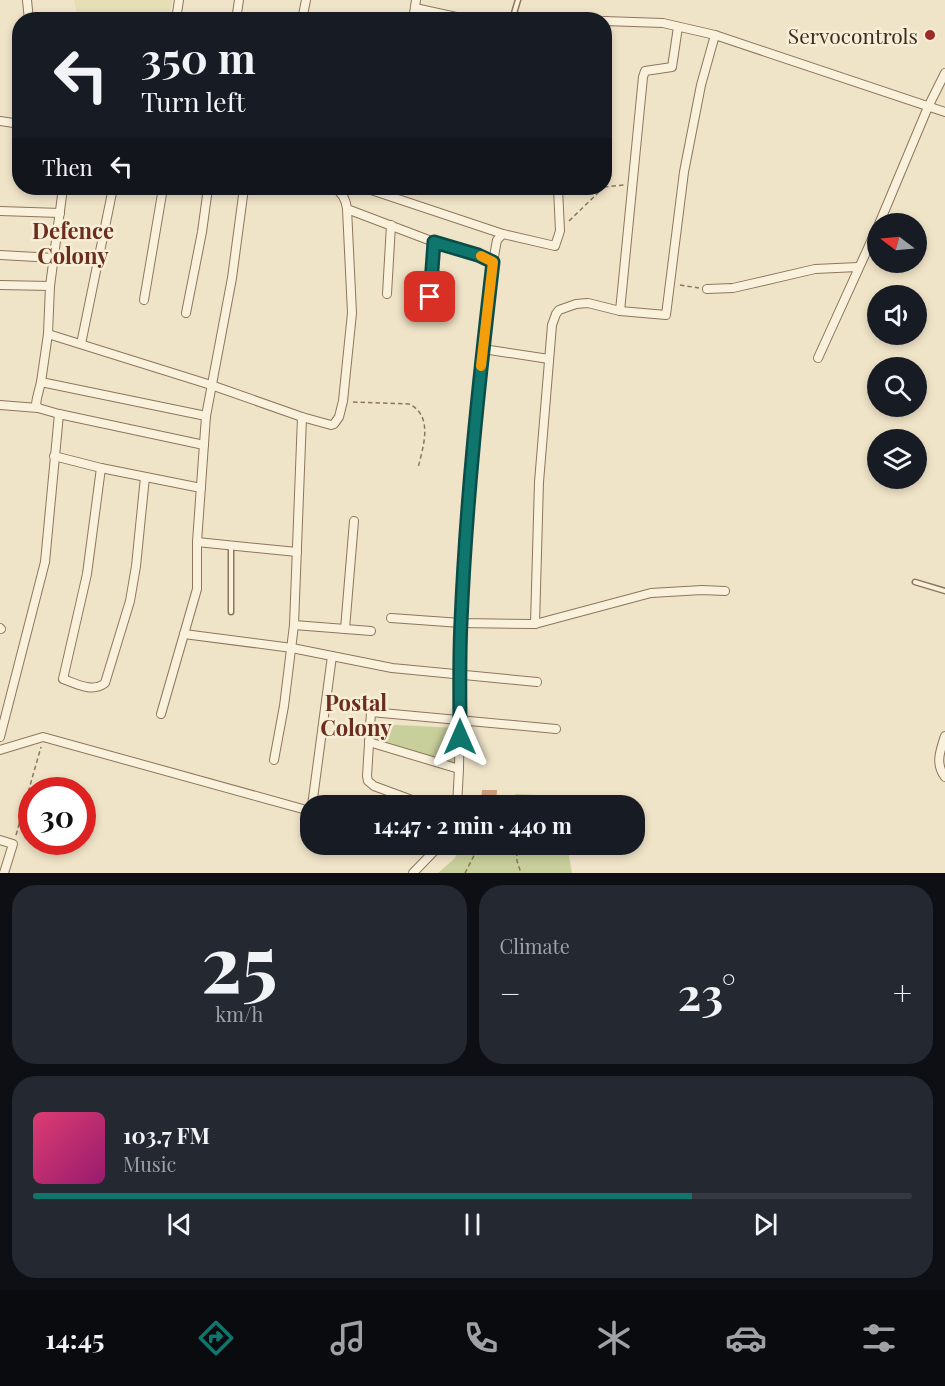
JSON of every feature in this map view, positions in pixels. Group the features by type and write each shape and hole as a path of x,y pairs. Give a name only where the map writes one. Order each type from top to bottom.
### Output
{"street":[{"path":"416,4 443,12"},
{"path":"612,21 663,24 715,35 945,112"},
{"path":"620,311 642,77 645,71 672,67 678,27"},
{"path":"535,624 539,482 552,325 559,309 576,304 588,303 620,311 666,315 686,161 701,85 715,35"},
{"path":"883,213 945,73"},
{"path":"38,408 36,404 48,334 50,286 62,195"},
{"path":"81,344 112,195"},
{"path":"144,300 163,195"},
{"path":"186,312 207,195"},
{"path":"161,714 197,589 197,542 206,416 232,278 243,195"},
{"path":"48,334 211,385 302,417 330,425 334,424 339,417 343,401 352,314 347,209 343,195"},
{"path":"386,195 503,234 555,246 560,231 558,195"},
{"path":"347,209 493,262"},
{"path":"0,211 60,213"},
{"path":"387,294 391,225"},
{"path":"458,795 461,623 473,443 493,262 497,240 503,234"},
{"path":"430,297 434,242"},
{"path":"818,357 867,248"},
{"path":"0,255 54,258"},
{"path":"707,289 733,288 815,269 858,267"},
{"path":"0,285 50,286"},
{"path":"483,349 549,359"},
{"path":"41,382 206,416"},
{"path":"0,405 38,408 204,445"},
{"path":"0,737 45,562 58,414"},
{"path":"274,760 285,706 294,625 302,417"},
{"path":"54,456 201,488"},
{"path":"101,468 87,574 63,679 94,688 100,687 105,682 130,601 136,567 145,477"},
{"path":"345,629 354,521"},
{"path":"197,542 297,552"},
{"path":"391,618 461,623 535,624 651,593 725,591"},
{"path":"294,625 371,632"},
{"path":"184,634 292,648 392,668 537,682"},
{"path":"313,795 332,656"},
{"path":"399,795 370,784 367,776 371,712 556,729"},
{"path":"945,736 938,763 945,777"},
{"path":"0,750 43,737 300,808"},
{"path":"369,742 459,769"},
{"path":"0,840 13,844 4,873"},
{"path":"413,873 429,855"}],"lane":[{"path":"231,545 231,612"},
{"path":"915,582 945,591"}],"path":[{"path":"612,186 633,184"},
{"path":"560,231 596,195"},
{"path":"670,284 707,289"},
{"path":"343,401 409,404 417,408 422,414 425,425 418,468"},
{"path":"13,844 43,737"},
{"path":"465,873 474,855"},
{"path":"517,855 521,873"}],"shaded area":[{"path":"74,0 172,0 170,12 77,12"}],"green space":[{"path":"377,724 457,728 455,765 375,740"},
{"path":"456,855 569,855 572,873 438,873"}],"building":[{"path":"482,790 497,790 497,795 482,795"}],"slow traffic":[{"path":"481,256 493,262 481,366"}],"place":[{"name":"Servocontrols","path":"930,35"}],"district":[{"name":"Defence Colony","path":"73,242"},
{"name":"Postal Colony","path":"356,714"}],"route":[{"path":"430,297 434,242 478,255 493,262 473,443 461,623 460,737"}]}
